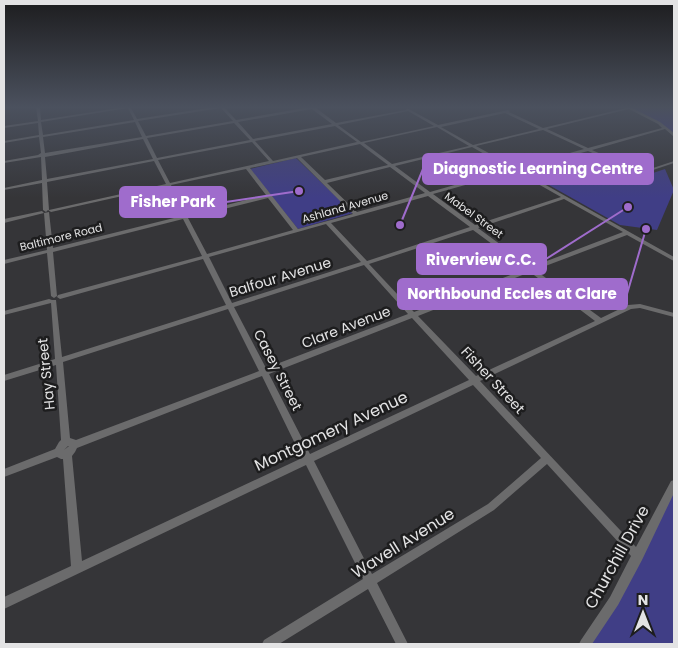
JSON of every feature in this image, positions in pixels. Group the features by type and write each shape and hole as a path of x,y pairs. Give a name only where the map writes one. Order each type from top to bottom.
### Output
{"street":[{"path":"4,142 33,137"},
{"name":"Hay Street","path":"40,137 59,360 70,444"},
{"path":"4,162 148,137"},
{"path":"248,137 272,162"},
{"path":"4,189 270,137"},
{"name":"Mabel Street","path":"353,137 600,320"},
{"path":"4,221 387,137"},
{"path":"457,137 674,259"},
{"path":"324,182 508,137"},
{"path":"561,137 640,171 647,171 674,162"},
{"name":"Ashland Avenue","path":"4,313 631,137"},
{"name":"Casey Street","path":"144,138 186,217 204,257 402,644"},
{"path":"298,157 356,214"},
{"path":"247,168 297,231"},
{"name":"Baltimore Road","path":"4,262 270,196"},
{"name":"Balfour Avenue","path":"4,378 365,264 564,198"},
{"name":"Fisher Street","path":"327,222 638,556"},
{"name":"Clare Avenue","path":"70,444 264,373 626,233"},
{"name":"Montgomery Avenue","path":"4,602 600,320 634,306 674,315"},
{"path":"4,473 72,450 70,444"},
{"path":"62,453 77,568"},
{"name":"Wavell Avenue","path":"268,644 492,507 547,458"},
{"name":"Churchill Drive","path":"585,644 614,601 674,484"}],"shaded area":[{"path":"589,153 637,175 647,175 665,169 674,190 657,230 620,225 524,171"},
{"path":"296,158 353,213 298,229 250,169"},
{"path":"674,484 674,644 585,644 614,601"}],"place":[{"name":"Fisher Park","path":"299,191"},
{"name":"Riverview C.C.","path":"628,207"},
{"name":"Diagnostic Learning Centre","path":"400,225"},
{"name":"Northbound Eccles at Clare","path":"646,229"}]}
